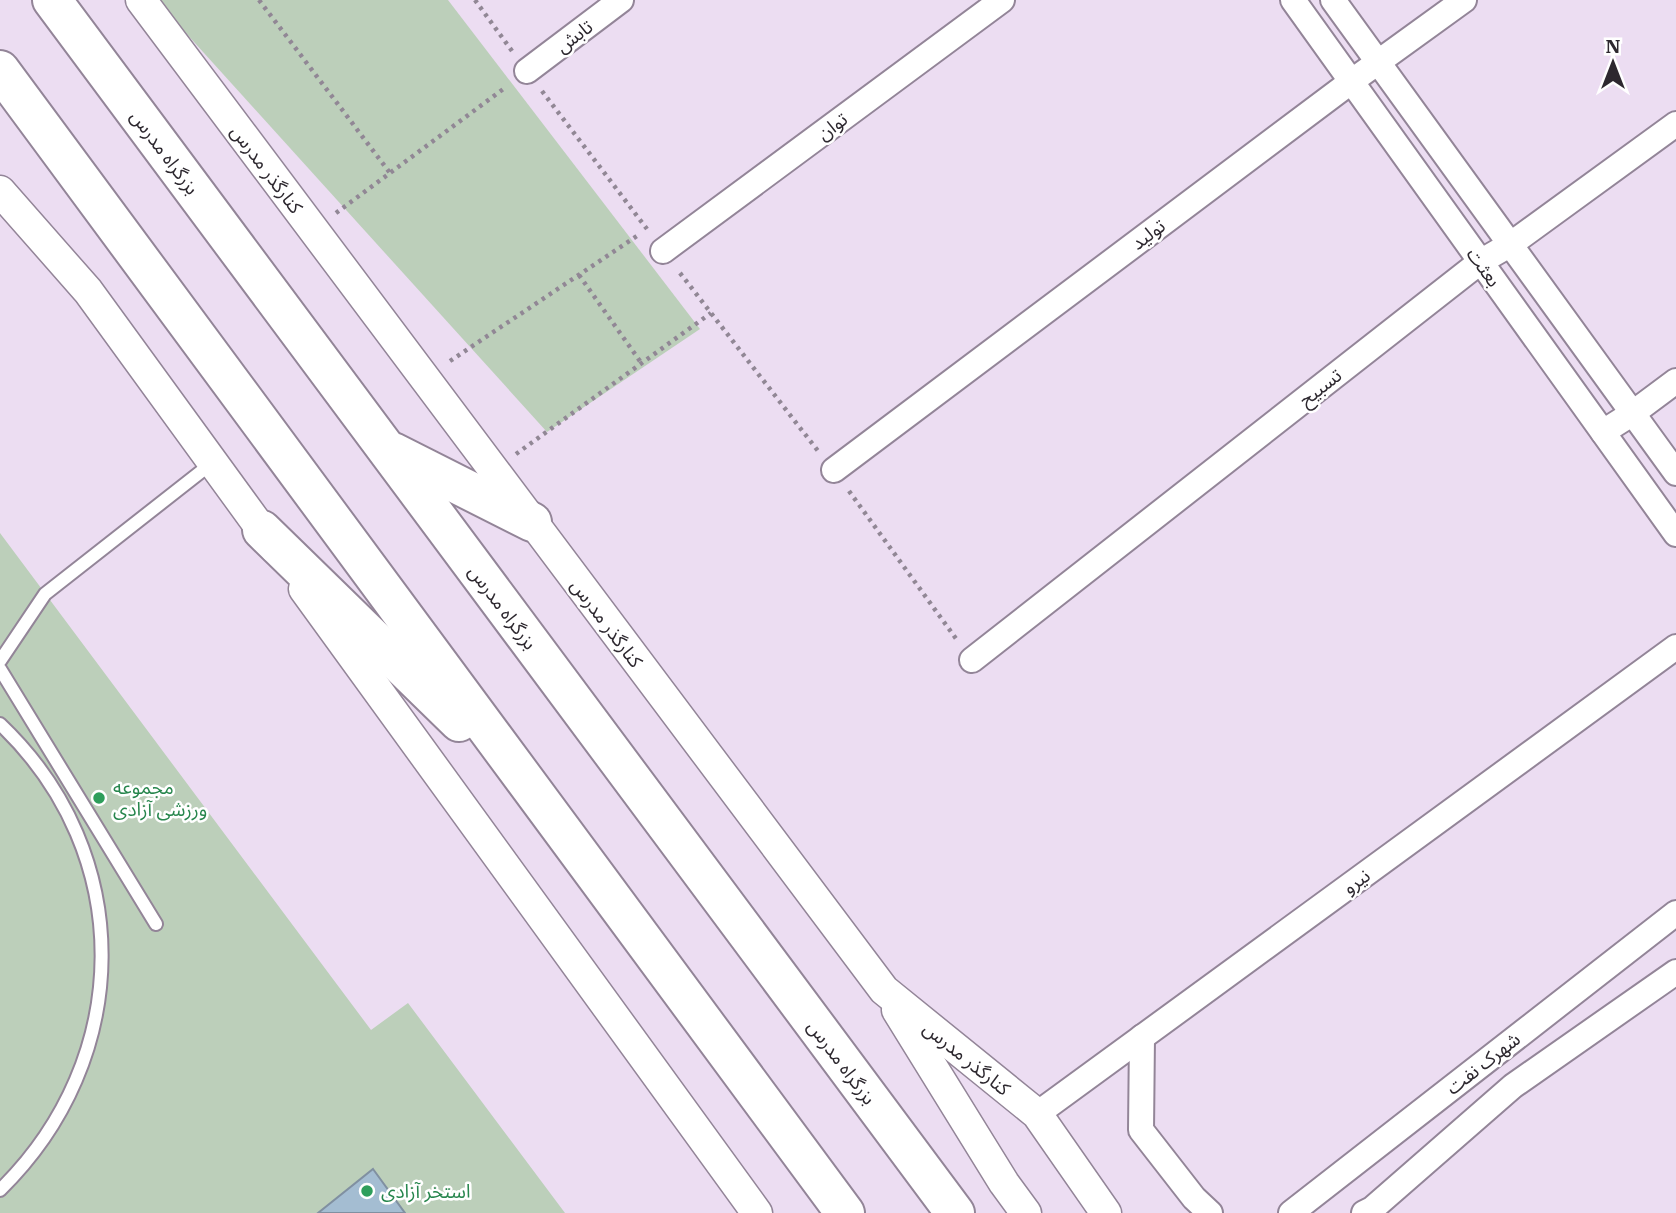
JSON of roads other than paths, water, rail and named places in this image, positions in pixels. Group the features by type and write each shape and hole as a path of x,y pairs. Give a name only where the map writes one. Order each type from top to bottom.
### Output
{"highway":[{"name":"بزرگراه مدرس","path":"52,0 955,1213"},
{"path":"0,71 845,1213"},
{"path":"384,448 531,522"},
{"path":"262,530 540,801"}],"street":[{"name":"کنارگذر مدرس","path":"141,0 884,990 1037,1115 1107,1213"},
{"name":"تابش","path":"527,71 621,0"},
{"name":"توان","path":"663,251 1002,0"},
{"name":"بعثت","path":"1293,0 1676,534"},
{"name":"بعثت","path":"1334,0 1676,473"},
{"name":"تولید","path":"834,470 1464,0"},
{"name":"تسبیح","path":"972,660 1480,262 1511,244 1676,124"},
{"path":"0,191 88,291 757,1213"},
{"path":"1602,432 1676,381"},
{"name":"نیرو","path":"1037,1115 1676,647"},
{"name":"شهرک نفت","path":"1291,1213 1676,913"},
{"name":"شهرک نفت","path":"1364,1213 1372,1209 1513,1086 1676,972"},
{"path":"884,990 1004,1183 1026,1213"},
{"path":"1142,1037 1141,1129 1194,1198 1210,1213"}],"lane":[{"path":"0,661 45,594 212,463"},
{"path":"0,669 156,924"},
{"path":"0,724 40,768 61,800 78,834 96,896 102,947 101,985 95,1023 70,1096 36,1150 0,1190"}],"water":[{"name":"استخر آزادی","path":"373,1169 405,1213 318,1213"}],"place":[{"name":"مجموعه ورزشی آزادی","path":"99,798"},
{"name":"استخر آزادی","path":"367,1191"}]}
